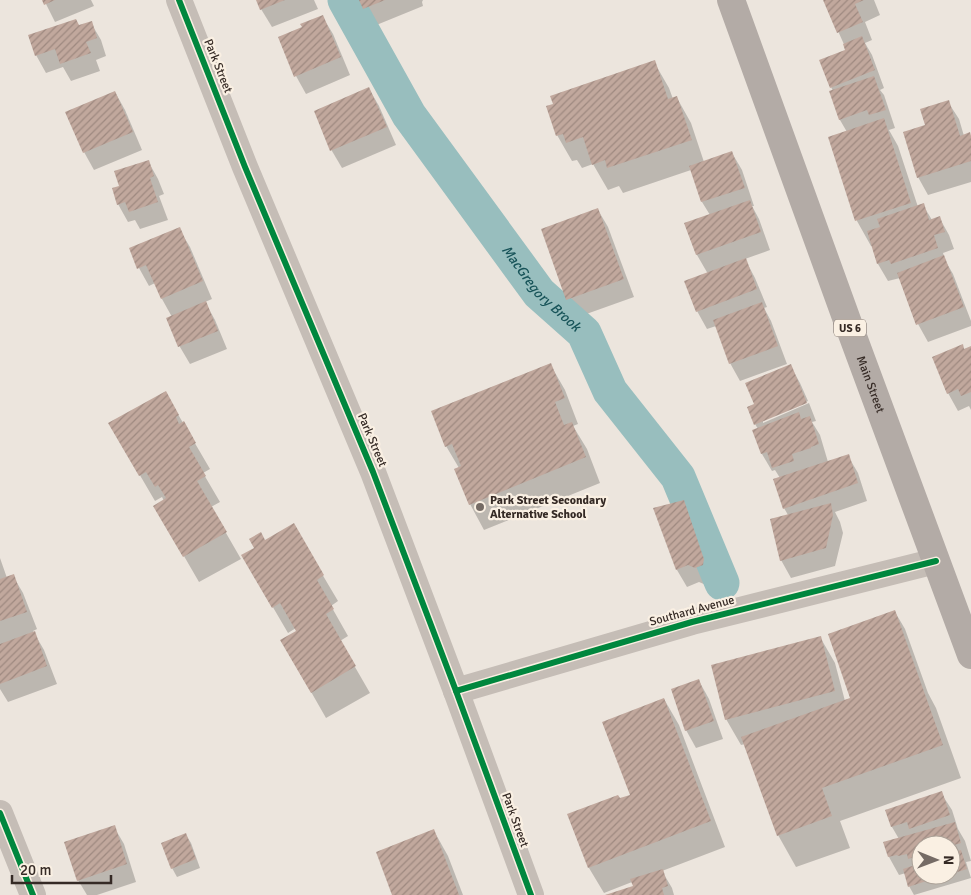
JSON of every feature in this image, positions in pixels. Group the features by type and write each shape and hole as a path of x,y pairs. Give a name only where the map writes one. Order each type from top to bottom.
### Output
{"main road":[{"name":"Main Street","path":"731,0 971,655"}],"street":[{"name":"Park Street","path":"179,0 246,167 373,472 456,691 530,895"},
{"name":"Southard Avenue","path":"456,691 692,622 936,561"},
{"path":"1,820 33,895"}],"building":[{"path":"42,0 55,0 44,5"},
{"path":"256,0 285,0 260,10"},
{"path":"359,0 385,0 363,9"},
{"path":"823,0 864,0 855,4 863,22 837,33"},
{"path":"323,15 341,57 294,77 278,37 302,27 300,24"},
{"path":"76,19 79,25 92,21 97,38 86,42 91,53 60,64 55,49 35,56 28,35"},
{"path":"862,36 875,70 830,88 819,60 845,50 843,44"},
{"path":"655,60 668,99 677,96 692,140 607,168 605,160 592,165 583,137 566,143 563,134 556,136 546,106 553,104 550,96"},
{"path":"874,76 886,110 869,115 867,110 839,120 829,91"},
{"path":"369,87 387,127 330,151 314,111"},
{"path":"115,91 133,132 83,153 65,112"},
{"path":"949,100 960,136 970,132 971,161 917,178 903,132 925,125 920,109"},
{"path":"884,118 911,203 855,221 828,137"},
{"path":"732,151 745,188 701,202 689,166"},
{"path":"149,160 154,176 150,178 158,202 129,212 125,202 117,205 112,188 119,186 114,171"},
{"path":"750,200 761,232 696,255 684,223"},
{"path":"924,203 929,220 940,216 945,232 934,235 938,248 891,264 889,260 877,264 867,231 880,227 877,219"},
{"path":"598,208 624,279 566,300 541,229"},
{"path":"180,227 203,281 161,299 146,265 137,269 129,248"},
{"path":"944,255 964,307 916,325 897,273"},
{"path":"746,258 757,289 696,312 684,281"},
{"path":"206,301 218,331 178,347 166,318"},
{"path":"762,302 778,346 729,364 713,320"},
{"path":"963,344 964,349 971,346 971,392 961,396 958,389 947,394 932,357"},
{"path":"551,363 565,398 555,402 564,425 572,422 586,457 469,505 454,469 461,466 452,444 445,447 431,411"},
{"path":"791,364 807,403 754,425 747,407 754,404 745,383"},
{"path":"166,391 179,415 176,417 179,424 184,421 196,443 189,447 206,476 197,481 227,532 183,557 153,506 166,498 158,485 155,487 146,472 139,476 108,423"},
{"path":"799,412 801,419 810,416 819,444 792,454 794,461 772,468 767,452 761,454 752,430"},
{"path":"849,454 858,483 783,509 773,479"},
{"path":"684,500 704,559 703,565 695,568 688,565 676,570 653,508"},
{"path":"831,503 833,515 826,548 780,561 770,519"},
{"path":"294,523 324,575 317,580 334,609 326,614 356,666 311,693 280,640 296,631 280,603 272,608 241,555 254,548 249,539 261,532 265,540"},
{"path":"14,574 27,612 0,621 0,579"},
{"path":"895,610 943,745 822,788 832,816 777,836 741,737 850,698 828,634"},
{"path":"35,631 47,666 0,684 0,644"},
{"path":"821,636 835,691 725,720 711,665"},
{"path":"699,679 714,721 685,731 671,689"},
{"path":"664,698 711,821 588,868 567,814 618,795 620,798 630,795 602,722"},
{"path":"942,791 950,815 909,829 907,822 891,827 885,810"},
{"path":"955,822 959,835 911,835 911,858 908,859 907,854 888,857 883,842"},
{"path":"115,825 127,864 77,881 64,842"},
{"path":"434,829 459,895 392,895 376,852"},
{"path":"186,833 196,859 171,869 161,843"},
{"path":"961,850 967,869 961,871"},
{"path":"911,866 911,885 914,885 908,887 903,869"},
{"path":"663,869 668,886 662,888 664,895 605,895 633,886 630,879"}],"waterway":[{"name":"MacGregory Brook","path":"345,0 409,115 539,293 584,333 610,391 678,477 722,583"}],"cycle path":[{"path":"179,0 245,167 373,472 531,895"},
{"path":"456,691 692,622 936,561"},
{"path":"0,813 33,895"}],"place":[{"name":"Park Street Secondary Alternative School","path":"480,507"}]}
